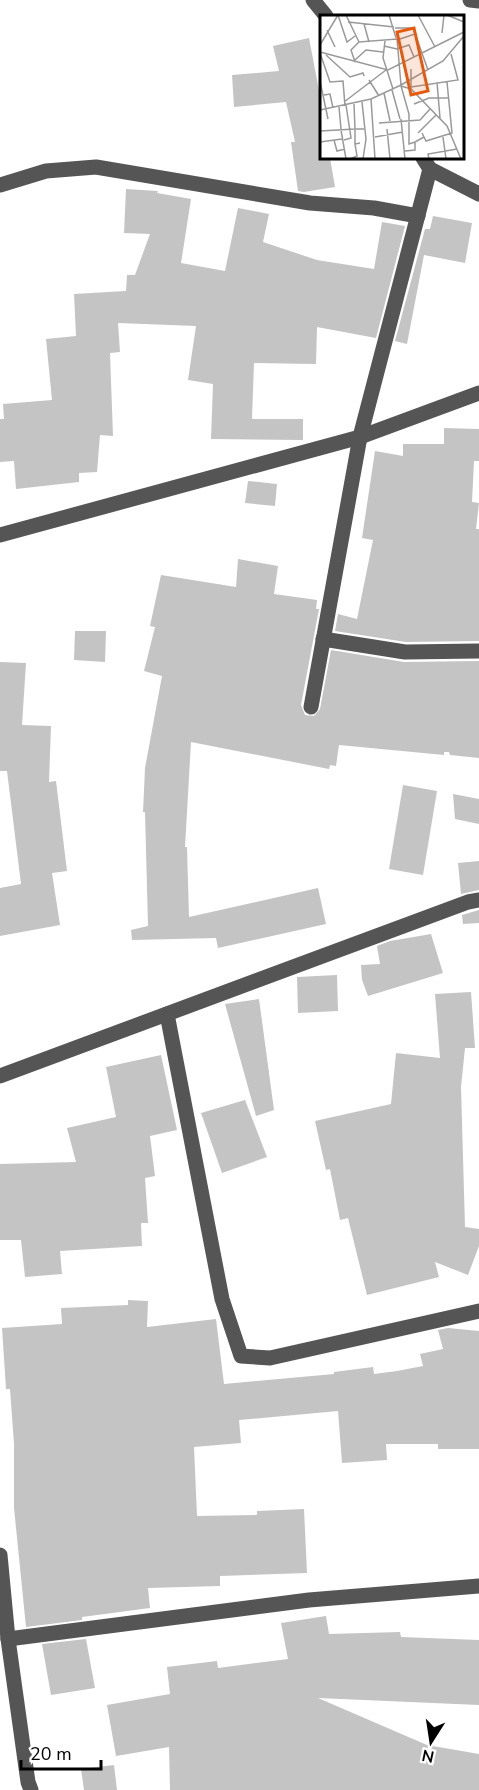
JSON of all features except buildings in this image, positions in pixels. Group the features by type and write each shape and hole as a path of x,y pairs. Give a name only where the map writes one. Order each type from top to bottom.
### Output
{"street":[{"path":"313,0 325,15"},
{"path":"470,0 479,2"},
{"path":"311,707 360,437 418,216 427,163 479,194"},
{"path":"0,184 46,171 96,167 310,203 374,208 418,216"},
{"path":"0,534 360,437 479,393"},
{"path":"323,639 405,652 479,651"},
{"path":"0,1076 468,902 479,900"},
{"path":"167,1014 222,1299 241,1356 270,1358 479,1311"},
{"path":"0,1556 8,1639 31,1790"},
{"path":"8,1639 309,1600 479,1586"}]}
